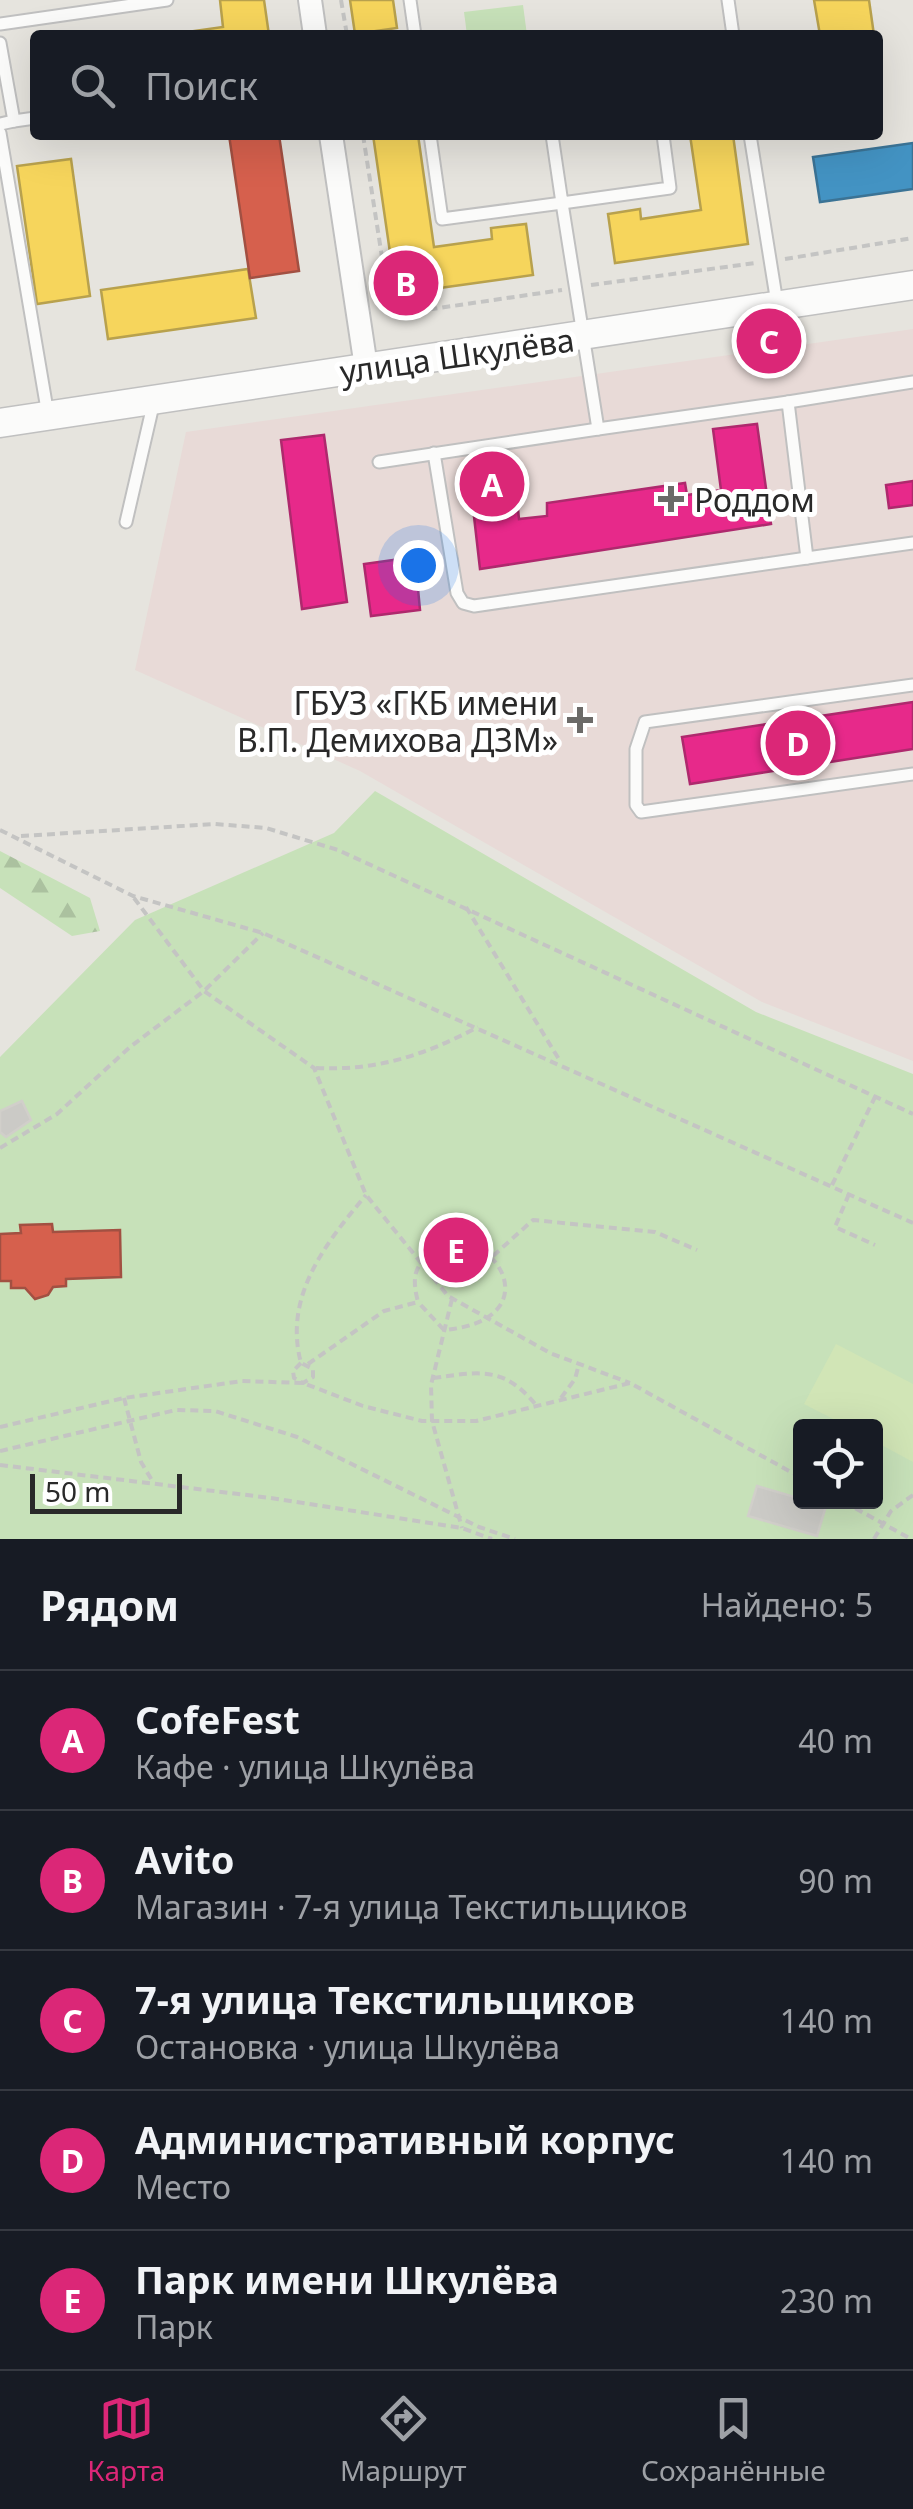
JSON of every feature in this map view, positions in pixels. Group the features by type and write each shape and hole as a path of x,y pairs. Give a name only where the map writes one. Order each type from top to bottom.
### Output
{"street":[{"path":"310,0 314,30"},
{"path":"332,140 366,367"},
{"name":"улица Шкулёва","path":"0,422 913,285"}],"lane":[{"path":"0,24 167,0"},
{"path":"410,0 414,30"},
{"path":"728,0 732,30"},
{"path":"0,43 14,121"},
{"path":"0,124 30,119"},
{"path":"0,133 48,416"},
{"path":"431,140 442,219 670,188 664,140"},
{"path":"553,140 598,429"},
{"path":"751,140 778,307"},
{"path":"379,462 913,382"},
{"path":"126,522 154,400"},
{"path":"788,402 807,558"},
{"path":"434,454 456,593 463,603 474,606 913,543"},
{"path":"913,685 645,722 636,748 636,805 641,812 913,774"}],"path":[{"path":"342,0 346,30"},
{"path":"364,140 391,315 913,238"},
{"path":"16,837 215,824 266,828 338,850 913,1114"},
{"path":"0,830 133,896 263,932 913,1223"},
{"path":"133,896 204,991 314,1068 366,1195 452,1298 579,1364 630,1383 793,1474"},
{"path":"466,907 560,1063"},
{"path":"0,1148 57,1114 130,1048 204,991 263,932"},
{"path":"314,1068 384,1065 428,1054 478,1028"},
{"path":"832,1186 876,1095"},
{"path":"850,1194 835,1227 875,1244"},
{"path":"366,1195 311,1267 298,1314 301,1363 293,1371 294,1378 363,1406 432,1421 476,1421 630,1383"},
{"path":"493,1256 533,1220 654,1232 697,1250"},
{"path":"467,1243 493,1256 504,1278 504,1302 491,1320 474,1328 444,1330 418,1302 413,1280 420,1262 438,1248 467,1243"},
{"path":"452,1298 432,1378 432,1421 462,1528"},
{"path":"301,1363 308,1364 384,1311 418,1302"},
{"path":"0,1427 124,1398 242,1381 304,1383 313,1377 308,1364"},
{"path":"561,1398 575,1380 579,1364"},
{"path":"432,1378 480,1372 506,1377 536,1404"},
{"path":"124,1398 141,1462 154,1484"},
{"path":"0,1451 176,1410 215,1411 297,1437 458,1517 515,1539"},
{"path":"0,1465 462,1528 492,1539"},
{"path":"874,1539 891,1510 913,1494"},
{"path":"856,1509 911,1539"}],"shaded area":[{"name":"ГБУЗ «ГКБ имени В.П. Демихова ДЗМ»","path":"913,329 913,1061 762,1002 360,771 135,670 186,432"}],"green space":[{"path":"523,5 526,30 466,30 464,12"},
{"path":"375,791 756,1012 913,1074 913,1539 0,1539 0,1057 135,920 334,833"},
{"path":"0,851 90,898 100,931 72,936 0,888"},
{"path":"836,1344 913,1384 913,1462 883,1446 883,1419 833,1419 804,1404"}],"building: Жильё":[{"path":"220,0 264,0 268,30 202,30 223,27"},
{"path":"350,0 393,0 397,28 354,30"},
{"path":"814,0 869,0 873,30 819,30"},
{"path":"374,140 419,140 434,247 492,239 491,228 526,224 533,275 396,294"},
{"path":"691,140 734,140 748,244 615,263 608,214 640,209 641,219 701,210"},
{"path":"71,159 90,296 37,304 17,166"},
{"path":"248,269 256,318 108,339 101,290"}],"building: Торговля":[{"path":"230,140 280,140 299,271 250,278"},
{"path":"52,1224 53,1232 120,1230 121,1277 66,1279 66,1286 53,1287 48,1295 35,1299 25,1288 11,1288 11,1281 0,1281 0,1234 21,1233 20,1225"}],"building: Школы":[{"path":"913,143 913,189 820,202 813,157"}],"building: Медицина":[{"name":"Роддом","path":"757,424 771,524 480,569 468,464 513,459 519,519 547,516 547,503 685,483 687,495 721,490 713,429"},
{"path":"324,435 347,602 302,609 281,440"},
{"path":"913,481 913,505 889,508 886,485"},
{"path":"415,557 420,610 371,616 364,564"},
{"path":"913,702 913,749 690,784 682,737"}],"building: Прочее":[{"path":"22,1101 31,1120 6,1137 0,1132 0,1111"},
{"path":"757,1486 793,1496 793,1509 825,1509 817,1536 748,1516"}],"place":[{"name":"Avito","path":"406,283"},
{"name":"7-я улица Текстильщиков","path":"769,341"},
{"name":"CofeFest","path":"492,484"},
{"name":"Роддом","path":"671,499"},
{"name":"ГБУЗ «ГКБ имени В.П. Демихова ДЗМ»","path":"580,720"},
{"name":"Административный корпус","path":"798,743"},
{"name":"Парк имени Шкулёва","path":"456,1250"}]}
